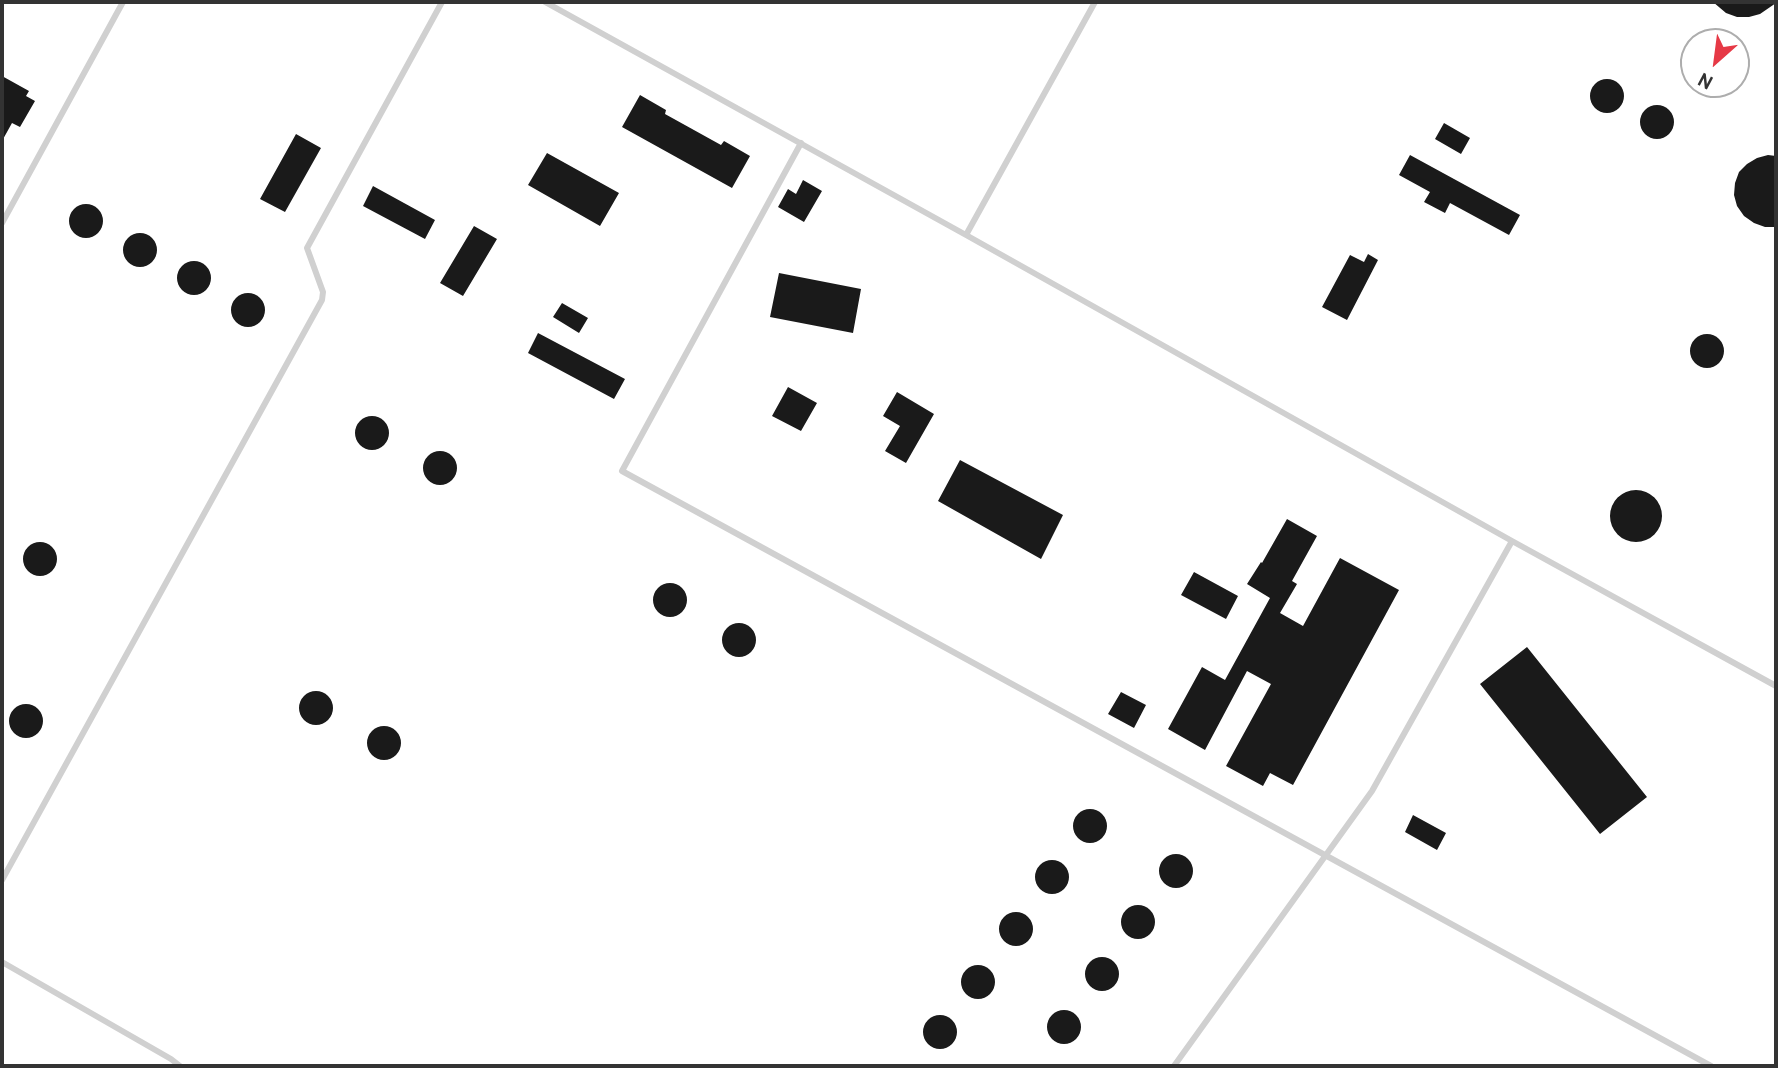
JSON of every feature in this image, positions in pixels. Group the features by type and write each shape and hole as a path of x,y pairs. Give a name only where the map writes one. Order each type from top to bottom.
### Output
{"lane":[{"path":"2,223 123,2"},
{"path":"2,880 322,300 323,292 307,248 442,2"},
{"path":"545,2 1776,686"},
{"path":"966,235 1095,2"},
{"path":"801,143 622,471 1711,1066"},
{"path":"1174,1066 1372,791 1513,541"},
{"path":"2,962 180,1066"}],"building":[{"path":"1713,2 1776,3 1760,14 1737,17 1726,13"},
{"path":"2,76 29,91 26,96 35,101 20,127 12,123 2,141"},
{"path":"1607,79 1619,84 1624,96 1619,108 1607,113 1595,108 1590,96 1595,84"},
{"path":"640,95 666,110 665,114 721,145 724,141 750,156 732,188 622,127"},
{"path":"1657,105 1669,110 1674,122 1669,134 1657,139 1645,134 1640,122 1645,110"},
{"path":"1444,123 1470,138 1461,154 1435,139"},
{"path":"296,134 321,148 285,212 260,199"},
{"path":"547,153 619,193 600,226 528,185"},
{"path":"1410,155 1520,215 1509,235 1450,203 1445,213 1424,202 1430,192 1399,175"},
{"path":"1776,156 1776,227 1765,227 1744,216 1734,195 1739,172 1757,158"},
{"path":"803,180 822,191 804,222 778,207 788,189 796,194"},
{"path":"373,186 435,220 425,239 363,206"},
{"path":"86,204 98,209 103,221 98,233 86,238 74,233 69,221 74,209"},
{"path":"474,226 497,239 463,296 440,283"},
{"path":"140,233 152,238 157,250 152,262 140,267 128,262 123,250 128,238"},
{"path":"1368,254 1378,260 1347,320 1322,307 1350,255 1364,262"},
{"path":"194,261 206,266 211,278 206,290 194,295 182,290 177,278 182,266"},
{"path":"779,273 861,289 853,333 770,317"},
{"path":"248,293 260,298 265,310 260,322 248,327 236,322 231,310 236,298"},
{"path":"562,303 588,318 579,333 553,317"},
{"path":"538,333 625,379 614,399 528,353"},
{"path":"1707,334 1719,339 1724,351 1719,363 1707,368 1695,363 1690,351 1695,339"},
{"path":"788,387 817,403 801,431 772,416"},
{"path":"897,392 934,414 906,463 885,451 900,426 883,416"},
{"path":"372,416 384,421 389,433 384,445 372,450 360,445 355,433 360,421"},
{"path":"440,451 452,456 457,468 452,480 440,485 428,480 423,468 428,456"},
{"path":"960,460 1063,515 1041,559 938,501"},
{"path":"1636,490 1646,492 1654,498 1660,506 1660,526 1654,534 1646,540 1636,542 1626,540 1618,534 1612,526 1610,516 1612,506 1618,498 1626,492"},
{"path":"1287,519 1317,536 1292,581 1297,584 1280,613 1303,626 1340,558 1399,590 1293,785 1270,773 1263,786 1226,766 1271,684 1247,671 1205,750 1168,729 1202,667 1225,680 1270,598 1247,584"},
{"path":"40,542 52,547 57,559 52,571 40,576 28,571 23,559 28,547"},
{"path":"1194,572 1238,596 1226,619 1181,595"},
{"path":"670,583 682,588 687,600 682,612 670,617 658,612 653,600 658,588"},
{"path":"739,623 751,628 756,640 751,652 739,657 727,652 722,640 727,628"},
{"path":"1527,647 1647,797 1600,834 1480,684"},
{"path":"316,691 328,696 333,708 328,720 316,725 304,720 299,708 304,696"},
{"path":"1121,692 1146,705 1134,728 1108,714"},
{"path":"26,704 38,709 43,721 38,733 26,738 14,733 9,721 14,709"},
{"path":"384,726 396,731 401,743 396,755 384,760 372,755 367,743 372,731"},
{"path":"1090,809 1102,814 1107,826 1102,838 1090,843 1078,838 1073,826 1078,814"},
{"path":"1413,815 1446,833 1437,850 1405,832"},
{"path":"1176,854 1188,859 1193,871 1188,883 1176,888 1164,883 1159,871 1164,859"},
{"path":"1052,860 1064,865 1069,877 1064,889 1052,894 1040,889 1035,877 1040,865"},
{"path":"1138,905 1150,910 1155,922 1150,934 1138,939 1126,934 1121,922 1126,910"},
{"path":"1016,912 1028,917 1033,929 1028,941 1016,946 1004,941 999,929 1004,917"},
{"path":"1102,957 1114,962 1119,974 1114,986 1102,991 1090,986 1085,974 1090,962"},
{"path":"978,965 990,970 995,982 990,994 978,999 966,994 961,982 966,970"},
{"path":"1064,1010 1076,1015 1081,1027 1076,1039 1064,1044 1052,1039 1047,1027 1052,1015"},
{"path":"940,1015 952,1020 957,1032 952,1044 940,1049 928,1044 923,1032 928,1020"}]}
